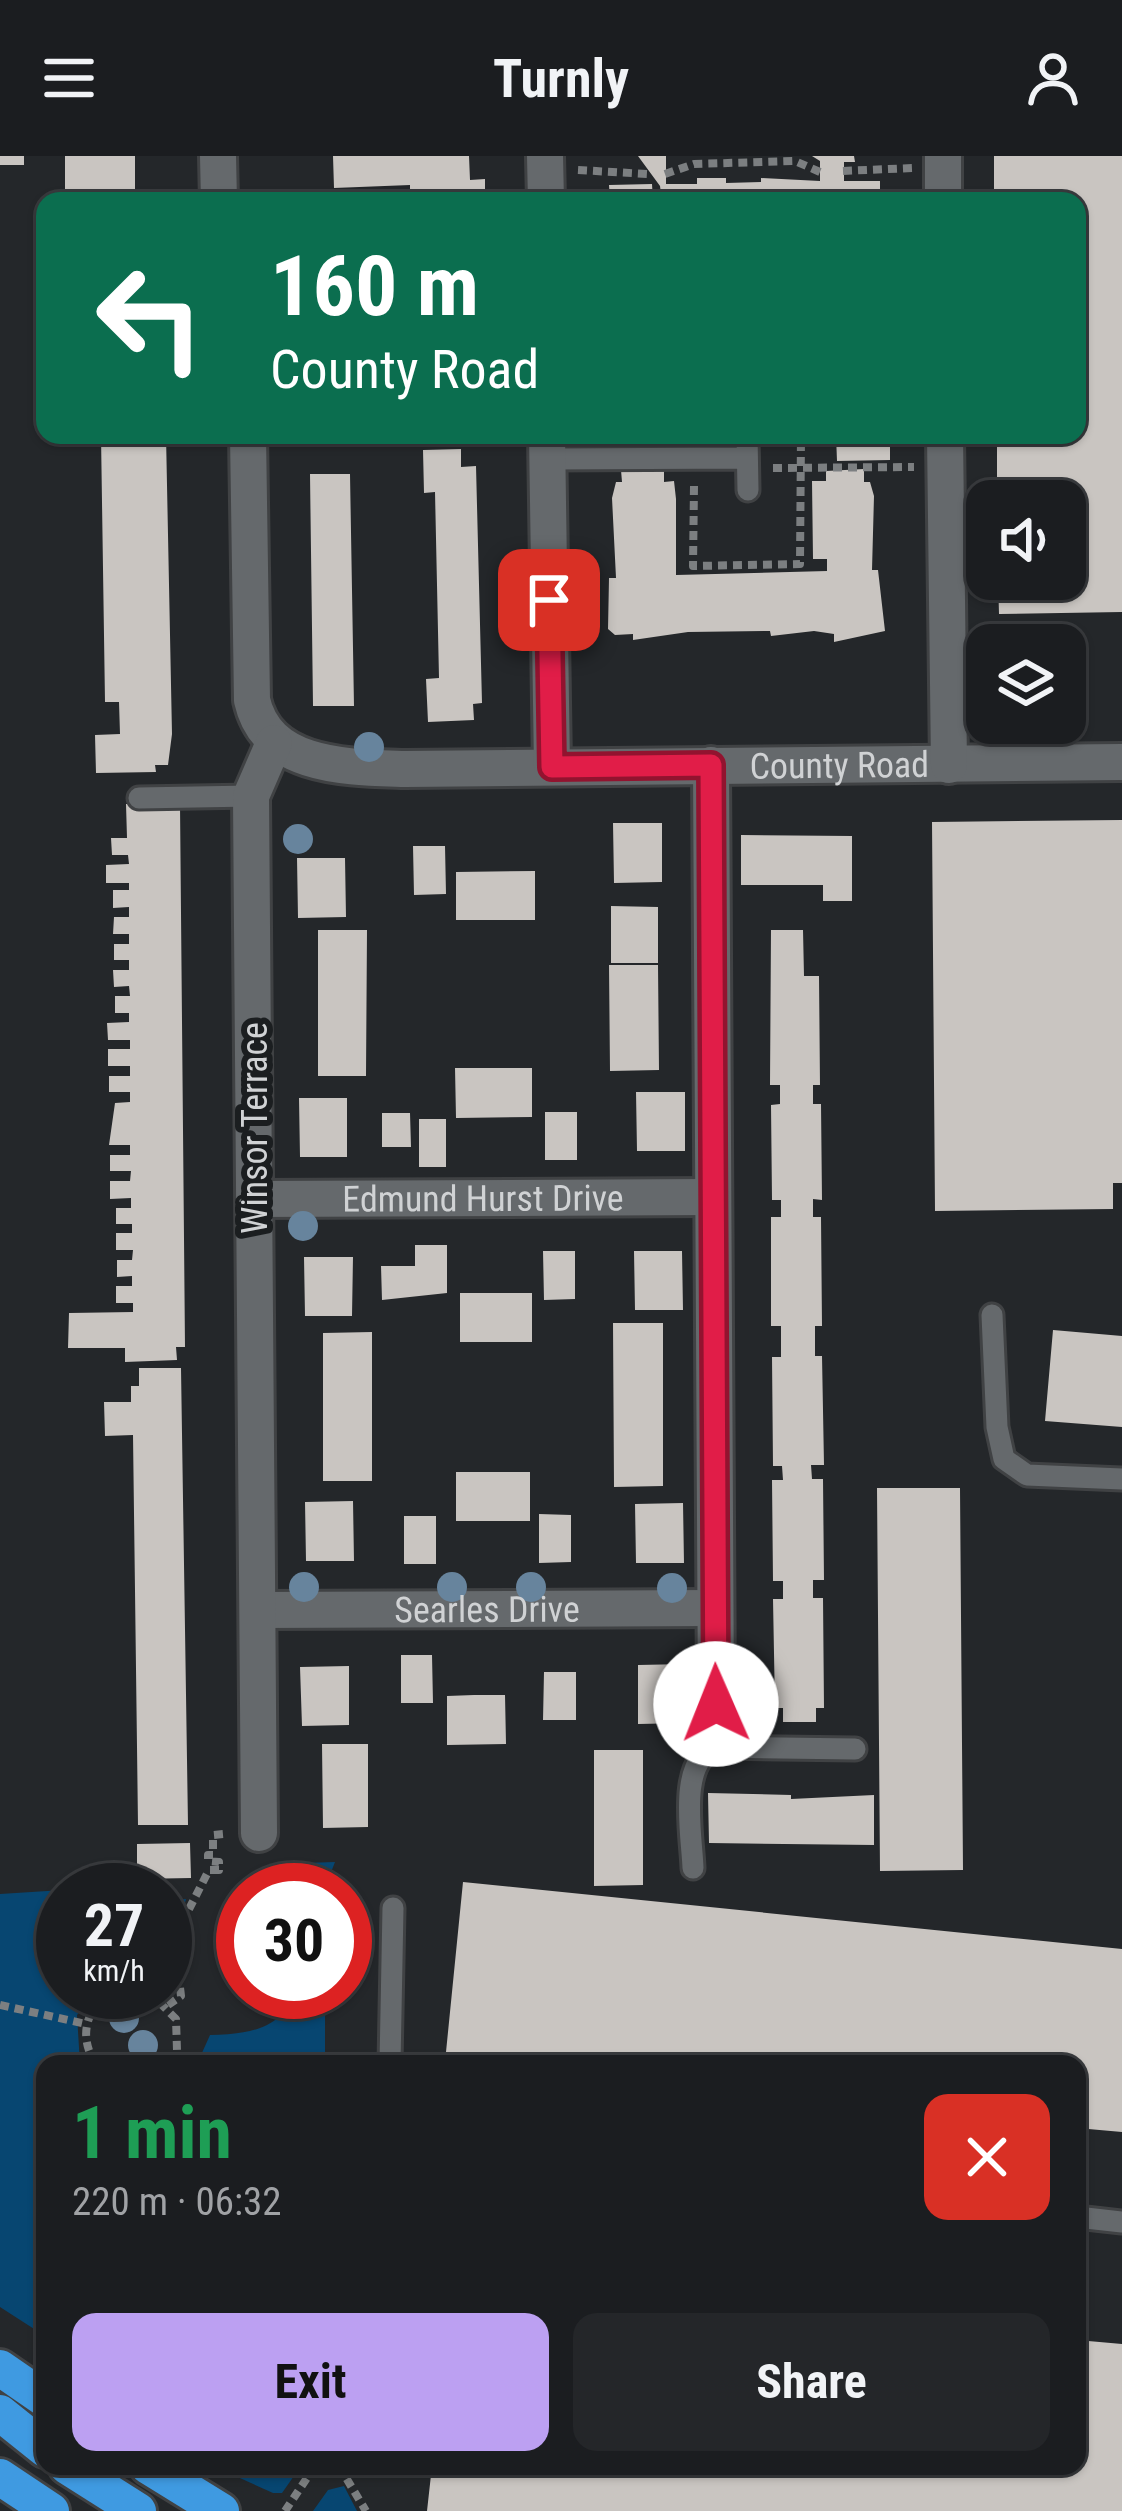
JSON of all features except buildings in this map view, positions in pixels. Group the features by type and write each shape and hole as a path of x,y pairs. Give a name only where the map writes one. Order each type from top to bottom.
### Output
{"highway":[{"path":"0,2368 36,2393"},
{"path":"0,2413 36,2442"},
{"path":"81,2475 138,2511"},
{"path":"163,2475 221,2511"},
{"path":"0,2477 51,2511"}],"street":[{"path":"218,156 219,192"},
{"path":"248,444 252,700 256,722 274,743"},
{"path":"547,447 552,767"},
{"path":"946,451 950,765"},
{"name":"County Road","path":"274,743 293,754 363,768 1122,762"},
{"name":"Winsor Terrace","path":"260,1833 251,796 274,743"},
{"path":"711,765 716,1704"},
{"name":"Edmund Hurst Drive","path":"254,1199 712,1198"},
{"name":"Searles Drive","path":"259,1610 714,1607"}],"lane":[{"path":"748,444 748,490"},
{"path":"547,447 747,458"},
{"path":"139,798 251,796"},
{"path":"992,1315 997,1427 1004,1459 1027,1475 1122,1479"},
{"path":"716,1704 716,1747"},
{"path":"693,1868 693,1773 702,1755 716,1747 855,1749"},
{"path":"389,2055 393,1908"},
{"path":"1086,2218 1122,2222"}],"path":[{"path":"665,174 696,160 795,158 820,172"},
{"path":"556,163 647,174"},
{"path":"843,171 943,175"},
{"path":"694,458 693,566 800,564 801,444"},
{"path":"801,468 946,451"},
{"path":"192,1902 209,1870 219,1870 219,1862 208,1862 213,1835"},
{"path":"0,2005 86,2024"},
{"path":"88,2019 85,2041 91,2055"},
{"path":"172,2055 179,2034 173,2019"},
{"path":"285,2511 309,2475"},
{"path":"344,2475 366,2511"}],"shaded area":[{"path":"36,1892 36,2019 77,2019 79,2055 36,2055 36,2330 0,2307 0,1894"},
{"path":"325,2019 325,2055 201,2055 210,2035 249,2031 272,2022"},
{"path":"233,2475 295,2475 282,2493"},
{"path":"344,2486 357,2511 313,2511 328,2490"}],"route":[{"path":"549,600 552,767 711,765 716,1704"}]}
